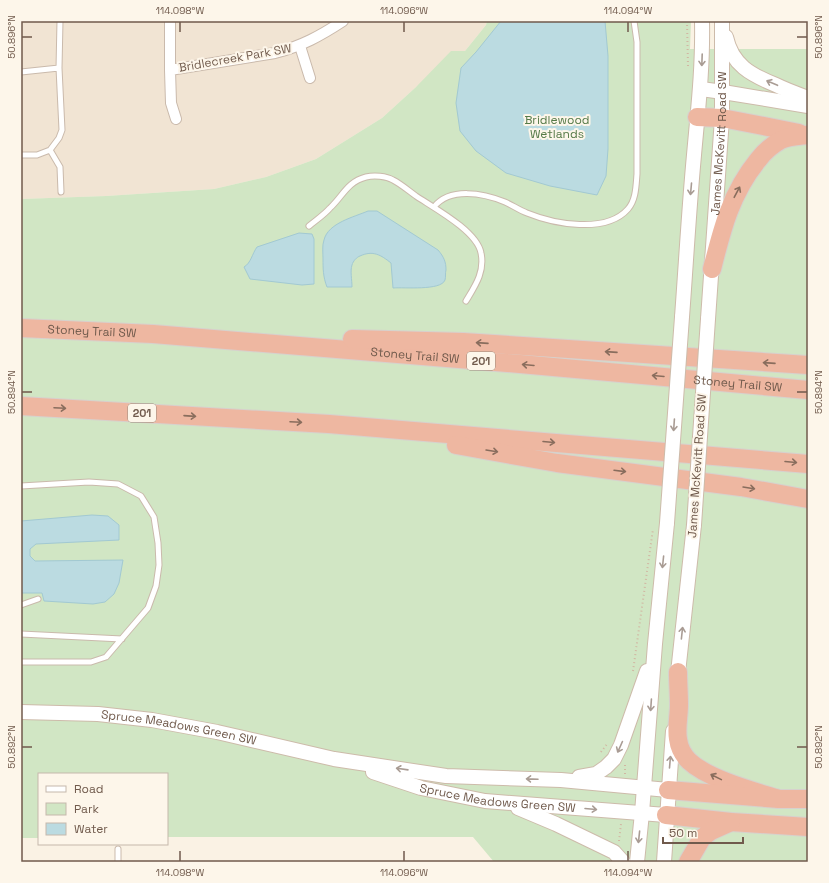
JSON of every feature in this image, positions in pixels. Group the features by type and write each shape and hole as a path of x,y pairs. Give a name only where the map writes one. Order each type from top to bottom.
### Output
{"highway":[{"path":"697,117 722,118 808,135"},
{"path":"712,269 722,227 734,198 746,175 764,153 773,145 781,140 791,137 808,135"},
{"name":"Stoney Trail SW","path":"21,328 153,334 520,364 808,390"},
{"path":"153,334 463,342 808,365"},
{"name":"201","path":"21,406 329,424 808,464"},
{"path":"329,424 557,463 742,487 808,499"},
{"path":"678,672 678,739 684,755 689,761 700,769 719,778 779,799"},
{"path":"668,790 779,799 808,799"},
{"path":"666,815 731,822 808,827"},
{"path":"688,862 702,838 711,831 731,822"}],"main road":[{"name":"James McKevitt Road SW","path":"637,862 655,644 667,523 697,117 701,89 702,21"},
{"name":"James McKevitt Road SW","path":"664,862 666,815 678,672 694,525 712,269 722,118 722,21"},
{"path":"722,21 731,53 742,66 758,78 808,98"},
{"path":"701,89 808,106"},
{"path":"561,780 596,774 614,759 621,745 642,688 655,644"},
{"name":"Spruce Meadows Green SW","path":"21,712 98,714 152,720 217,732 334,759 446,776 561,780 668,790"},
{"name":"Spruce Meadows Green SW","path":"334,759 421,788 485,801 666,815"},
{"path":"504,802 556,824 614,852 623,862"}],"street":[{"name":"Bridlecreek Park SW","path":"170,21 170,70 275,53 300,46 343,21"},
{"path":"300,46 310,78"},
{"path":"170,70 171,103 176,119"}],"lane":[{"path":"21,155 37,155 50,150 59,138 62,130 59,68 60,21"},
{"path":"434,208 439,201 449,197 469,193 487,196 505,202 526,213 548,219 571,223 594,224 615,219 629,208 635,194 637,174 637,42 634,21"},
{"path":"21,72 59,68"},
{"path":"50,150 60,167 61,192"},
{"path":"309,226 331,208 351,184 367,177 393,179 460,226 473,238 481,252 482,267 477,282 466,302"},
{"path":"21,486 89,482 118,484 141,496 154,517 158,543 159,565 156,586 148,608 106,657 91,662 21,662"},
{"path":"21,606 38,599"},
{"path":"21,634 122,639"},
{"path":"118,849 118,862"}],"path":[{"path":"633,674 653,528"},
{"path":"601,752 609,741"}],"shaded area":[{"path":"21,21 487,21 486,25 465,51 416,87 382,118 316,159 266,177 214,189 106,196 21,199"}],"green space":[{"name":"Bridlewood Wetlands","path":"487,21 691,21 690,49 808,49 808,862 494,862 473,837 168,837 168,773 38,773 38,838 21,838 21,199 106,196 214,189 266,177 316,159 382,118 416,87 451,51 465,51 486,25"}],"water":[{"path":"501,21 605,21 608,56 608,149 606,176 597,195 550,186 506,173 476,151 460,131 456,103 461,68"},
{"path":"368,211 377,211 438,250 446,264 445,280 437,286 422,288 393,288 391,263 377,254 369,253 355,259 351,270 352,287 327,287 324,273 323,249 323,242 326,234 342,221"},
{"path":"299,233 312,234 314,239 314,284 302,285 250,279 244,267 250,261 257,247"},
{"path":"92,515 108,516 119,525 119,540 36,544 30,549 30,556 35,561 123,560 119,583 114,594 105,602 93,604 44,601 42,593 21,593 21,521"}]}
